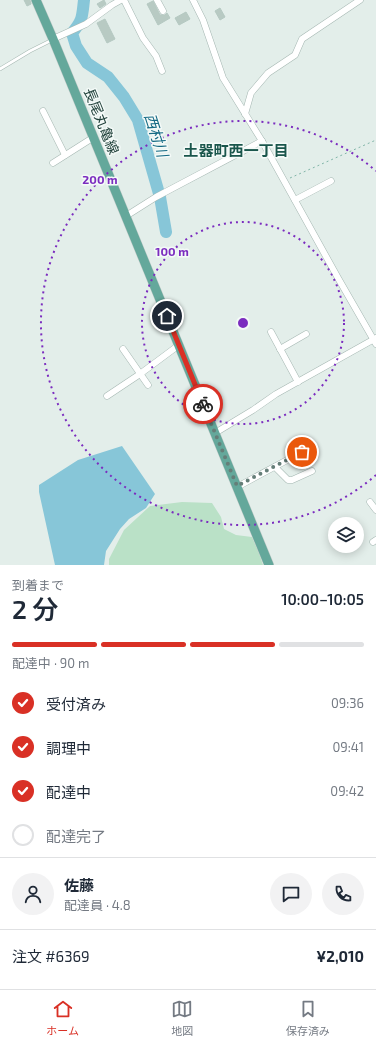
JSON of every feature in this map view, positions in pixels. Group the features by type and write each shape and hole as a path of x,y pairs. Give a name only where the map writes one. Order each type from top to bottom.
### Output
{"main road":[{"name":"長尾丸亀線","path":"36,0 54,39 269,565"}],"street":[{"path":"54,39 86,24 121,0"},
{"path":"124,0 143,38 158,54 162,71"},
{"path":"157,0 163,11"},
{"path":"193,0 203,20 223,78 262,141 338,278 375,340 298,382 215,433"},
{"path":"245,114 251,93 268,73 295,55 302,39 360,0"},
{"path":"138,28 145,25"},
{"path":"43,111 65,155"},
{"path":"54,163 94,137"},
{"path":"126,216 164,192 262,141"},
{"path":"295,200 331,181"},
{"path":"271,332 298,382"},
{"path":"280,349 306,334"},
{"path":"107,396 179,345"},
{"path":"123,349 148,385"},
{"path":"237,486 302,452"},
{"path":"275,467 288,480 292,480 312,471"},
{"path":"370,502 376,510"}],"lane":[{"path":"0,68 54,39"}],"path":[{"path":"284,180 376,140"}],"green space":[{"path":"182,502 212,503 221,517 224,529 236,535 252,537 263,565 109,565 109,559 124,530 150,506"}],"water":[{"path":"122,446 155,494 146,508 129,519 120,529 106,551 104,565 55,565 39,492 39,485 78,460"}],"building":[{"path":"24,0 30,0 31,4 27,6"},
{"path":"104,0 106,4 100,8 97,4"},
{"path":"153,1 160,15 165,15 167,13 170,18 158,25 147,4"},
{"path":"220,8 225,17 220,20 215,11"},
{"path":"186,12 190,19 179,25 175,18"},
{"path":"105,19 115,39 107,43 97,23"}],"waterway":[{"name":"西村川","path":"84,0 81,18 72,33 76,46 87,63 108,77 124,97 138,120 160,197 166,232"}],"way so far":[{"path":"203,404 237,486 302,452"}],"district":[{"name":"土器町西一丁目","path":"236,150"}],"route":[{"path":"167,316 203,404"}]}
